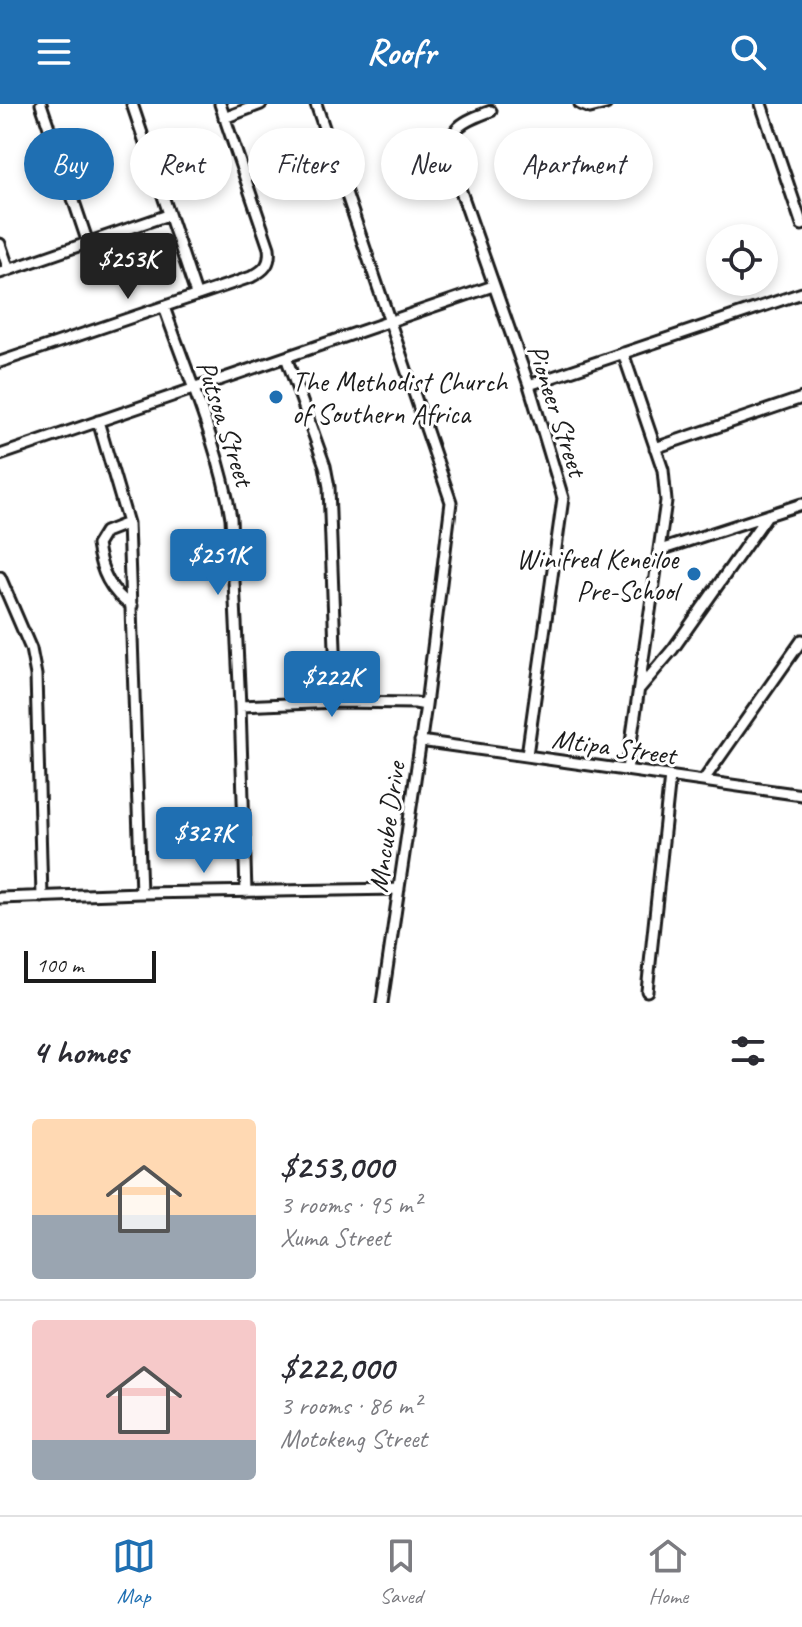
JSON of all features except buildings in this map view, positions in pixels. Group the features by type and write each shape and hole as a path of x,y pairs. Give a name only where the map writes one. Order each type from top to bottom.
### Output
{"street":[{"path":"41,104 88,243"},
{"path":"132,104 196,294"},
{"path":"0,362 262,272 270,259 269,248 220,104"},
{"path":"224,118 261,104"},
{"name":"Mncube Drive","path":"316,104 451,502 426,705 382,1003"},
{"path":"580,104 590,108 606,104"},
{"path":"761,104 802,225"},
{"name":"Pioneer Street","path":"491,111 457,127 447,146 529,385 563,498 527,755"},
{"path":"0,244 4,272 168,215"},
{"path":"0,455 493,286"},
{"path":"529,385 802,293"},
{"name":"Putsoa Street","path":"164,307 226,490 231,518 246,892"},
{"path":"623,353 666,486 660,550 627,770"},
{"path":"286,357 325,466 329,487 337,702"},
{"path":"655,448 802,398"},
{"path":"98,421 128,523 141,893"},
{"path":"660,550 802,504"},
{"path":"639,689 673,649 766,517"},
{"path":"128,523 105,532 97,545 109,586 132,606"},
{"path":"0,577 31,649 36,675 42,897"},
{"path":"703,781 802,640"},
{"path":"240,706 337,702 426,705"},
{"name":"Mtipa Street","path":"420,741 802,795"},
{"path":"647,991 670,776"},
{"path":"5,898 399,889"}],"place":[{"name":"The Methodist Church of Southern Africa","path":"276,397"},
{"name":"Winifred Keneiloe Pre-School","path":"694,574"}]}
